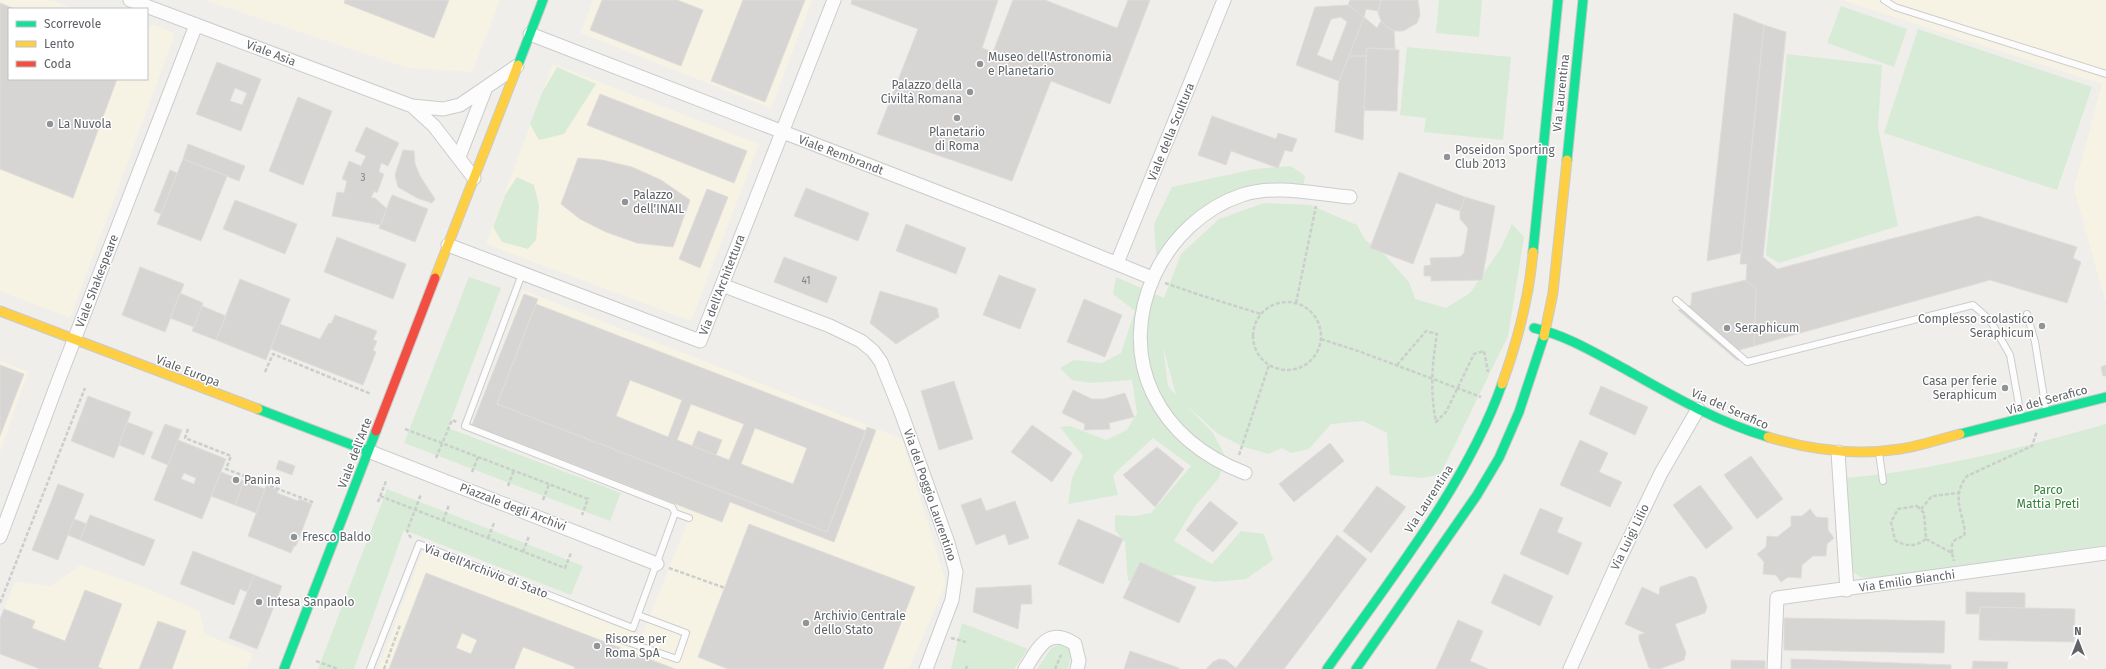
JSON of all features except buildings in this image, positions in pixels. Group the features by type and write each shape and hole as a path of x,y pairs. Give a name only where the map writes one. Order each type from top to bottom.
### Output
{"street":[{"name":"Viale Asia","path":"130,0 412,106"},
{"path":"530,34 543,0"},
{"name":"Via dell'Architettura","path":"448,245 700,341 834,0"},
{"name":"Viale della Scultura","path":"1117,264 1224,0"},
{"name":"Via Laurentina","path":"1327,669 1446,497 1473,450 1496,402 1521,326 1532,273 1558,0"},
{"name":"Via Laurentina","path":"1356,669 1494,468 1519,412 1545,330 1554,283 1583,0"},
{"name":"Viale Shakespeare","path":"0,537 74,340 196,25"},
{"name":"Viale dell'Arte","path":"284,669 530,34"},
{"name":"Viale Rembrandt","path":"530,34 1152,278"},
{"path":"412,106 430,109 453,108 485,90 517,66"},
{"path":"459,157 485,90"},
{"path":"412,106 434,126 474,178"},
{"path":"1239,471 1212,458 1187,439 1169,420 1153,394 1143,364 1141,338 1143,313 1152,278 1163,257 1180,236 1203,214 1220,204 1242,195 1263,190 1286,190 1350,197"},
{"name":"Via del Poggio Laurentino","path":"722,285 830,326 861,341 873,351 881,362 901,412 948,543 956,572 952,600 926,669"},
{"name":"Viale Europa","path":"0,312 368,452"},
{"path":"1521,326 1545,330"},
{"name":"Via del Serafico","path":"1545,330 1570,339 1698,409 1730,424 1777,442 1838,452 1879,452 1914,447 2106,397"},
{"name":"Via Luigi Lilio","path":"1570,669 1614,571 1658,480 1698,409"},
{"name":"Piazzale degli Archivi","path":"368,452 663,566"},
{"path":"1838,452 1847,590"},
{"name":"Via Emilio Bianchi","path":"1774,669 1777,598 1847,590 2106,553"},
{"path":"1025,669 1045,642 1051,637 1060,636 1076,644 1078,661 1077,669"}],"lane":[{"path":"1884,0 1895,7 2106,74"},
{"path":"522,274 465,426 672,507 676,513 689,518"},
{"path":"1676,300 1747,362 1973,305 1990,320 2010,356 2021,419"},
{"path":"2027,314 2035,342 2040,382 2047,412"},
{"path":"1879,452 1883,481"},
{"path":"619,638 677,659 686,633 638,615 663,566 676,513"},
{"name":"Via dell'Archivio di Stato","path":"370,669 419,544 632,628 638,615"}],"path":[{"path":"1296,303 1318,194"},
{"path":"1152,278 1261,314"},
{"path":"1277,303 1296,303 1312,313 1318,320 1322,339 1312,360 1303,367 1292,370 1280,370 1262,359 1253,341 1256,322 1261,314 1277,303"},
{"path":"1397,365 1426,330 1437,334 1432,361 1433,404 1436,422 1446,412 1453,394 1458,388 1474,354 1484,351 1489,374"},
{"path":"1322,339 1496,402"},
{"path":"266,372 273,354 371,394"},
{"path":"1239,471 1270,365"},
{"path":"0,603 84,388"},
{"path":"1956,574 1951,543 1954,539 1964,536 1965,531 1958,493 1960,484 1967,476 2032,446 2037,429 2034,416"},
{"path":"436,458 451,422"},
{"path":"188,429 185,438 231,456 226,469 315,503"},
{"path":"405,429 588,499 582,514"},
{"path":"472,472 478,457"},
{"path":"508,486 514,470"},
{"path":"378,502 386,481"},
{"path":"543,500 549,484"},
{"path":"1921,510 1932,496 1958,493"},
{"path":"407,531 421,494"},
{"path":"380,496 565,568 571,553"},
{"path":"443,521 449,505"},
{"path":"1917,506 1924,513 1926,540 1918,545 1904,546 1895,540 1891,522 1898,509 1917,506"},
{"path":"488,538 494,523"},
{"path":"302,536 318,542"},
{"path":"523,552 529,536"},
{"path":"1926,540 1952,553"},
{"path":"663,566 725,588"},
{"path":"384,669 402,619"},
{"path":"1055,669 1061,655"},
{"path":"316,661 338,669"}],"shaded area":[{"path":"0,0 52,0 72,8 8,8 8,80 148,80 148,26 155,25 175,34 70,318 0,291"},
{"path":"204,0 500,0 472,72 408,68"},
{"path":"593,0 812,0 771,108 581,33"},
{"path":"1842,0 2106,0 2106,303 2074,189 2102,84"},
{"path":"553,64 759,144 691,321 486,244"},
{"path":"523,290 902,439 946,583 909,669 378,669 423,551 642,636 690,516 471,432"},
{"path":"0,361 28,372 0,452"},
{"path":"81,565 146,588 199,611 205,634 253,654 247,669 38,669 0,655 0,619 15,582 51,586"}],"green space":[{"path":"1439,0 1482,0 1479,37 1436,33"},
{"path":"1841,6 1907,29 1894,67 1827,43"},
{"path":"1918,29 2092,87 2057,190 1884,133"},
{"path":"1407,47 1511,57 1503,140 1424,132 1426,118 1400,115"},
{"path":"1787,54 1882,65 1878,127 1898,226 1779,263 1766,255"},
{"path":"557,67 596,84 564,134 539,140 530,124 542,93"},
{"path":"1291,166 1305,176 1302,195 1259,192 1191,228 1174,256 1156,254 1154,224 1172,187 1255,169"},
{"path":"517,177 534,185 539,205 536,240 528,249 502,242 493,227 505,195"},
{"path":"1264,203 1310,205 1357,225 1365,240 1384,254 1409,282 1415,299 1446,308 1470,293 1501,248 1512,224 1524,237 1508,336 1440,475 1422,478 1390,475 1387,433 1363,421 1331,424 1309,449 1291,453 1282,448 1269,454 1244,447 1218,434 1184,403 1213,433 1225,456 1219,478 1195,506 1174,541 1212,564 1241,531 1264,534 1273,560 1246,579 1215,582 1178,575 1128,581 1125,542 1115,530 1115,515 1135,516 1151,513 1191,466 1153,438 1113,475 1118,495 1068,504 1072,478 1083,456 1060,427 1070,426 1106,440 1127,430 1137,413 1132,380 1090,383 1072,380 1060,368 1074,360 1102,363 1121,353 1135,311 1113,294 1116,277 1164,298 1181,254 1219,219","holes":["1163,347 1176,395 1168,386"]},
{"path":"469,277 501,288 448,428 621,493 610,521 404,443"},
{"name":"Parco Mattia Preti","path":"2106,424 2106,545 1873,578 1860,577 1852,571 1846,478 1912,470 1945,464 2010,450"},
{"path":"387,489 583,566 571,595 404,530 354,669 318,669"},
{"path":"962,623 1028,649 1014,669 951,669"},
{"path":"1062,644 1069,648 1072,653 1068,669 1037,669 1052,647"}],"traffic: fast":[{"path":"518,65 543,0"},
{"path":"1533,252 1558,0"},
{"path":"1567,160 1583,0"},
{"path":"1534,328 1546,331 1581,346 1712,416 1768,437"},
{"path":"1356,669 1477,495 1499,458 1519,412 1544,336"},
{"path":"1327,669 1400,567 1447,495 1487,421 1502,384"},
{"path":"1960,434 2106,397"},
{"path":"258,409 368,451"},
{"path":"284,669 376,431"}],"traffic: slow":[{"path":"435,278 518,65"},
{"path":"1544,336 1553,293 1567,160"},
{"path":"1502,384 1513,351 1526,302 1533,252"},
{"path":"0,311 258,409"},
{"path":"1768,437 1784,442 1817,448 1850,452 1866,452 1908,448 1960,434"}],"traffic: jam":[{"path":"376,431 435,278"}],"place":[{"name":"Museo dell'Astronomia e Planetario","path":"980,64"},
{"name":"Palazzo della Civiltà Romana","path":"970,92"},
{"name":"Planetario di Roma","path":"957,118"},
{"name":"La Nuvola","path":"50,124"},
{"name":"Poseidon Sporting Club 2013","path":"1447,157"},
{"name":"Palazzo dell'INAIL","path":"625,202"},
{"name":"Complesso scolastico Seraphicum","path":"2042,326"},
{"name":"Seraphicum","path":"1727,328"},
{"name":"Casa per ferie Seraphicum","path":"2005,388"},
{"name":"Panina","path":"236,480"},
{"name":"Fresco Baldo","path":"294,537"},
{"name":"Intesa Sanpaolo","path":"259,602"},
{"name":"Archivio Centrale dello Stato","path":"806,623"},
{"name":"Risorse per Roma SpA","path":"597,646"}]}
